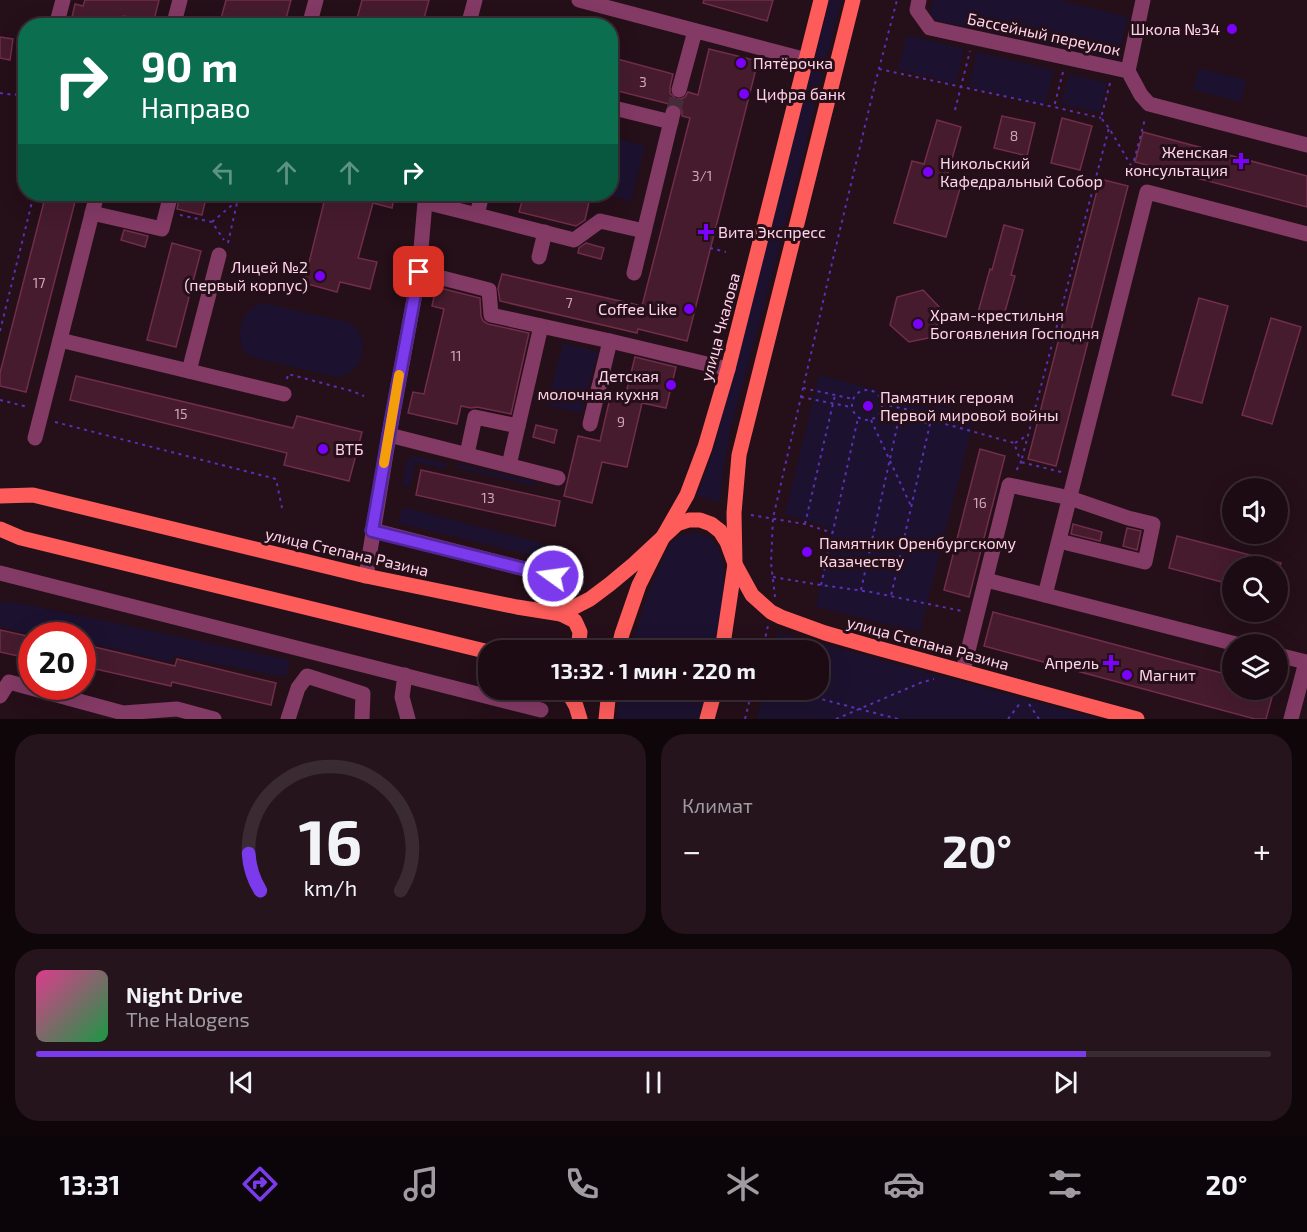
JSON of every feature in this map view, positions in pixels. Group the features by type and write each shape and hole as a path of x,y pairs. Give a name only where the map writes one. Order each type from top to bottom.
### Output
{"main road":[{"name":"улица Чкалова","path":"621,640 639,585 687,495 705,447 728,369 821,0"},
{"path":"724,640 735,564 734,520 739,455 853,0"},
{"name":"улица Степана Разина","path":"0,496 33,495 366,576 561,614"},
{"name":"улица Степана Разина","path":"663,537 677,524 688,520 700,520 711,524 720,531 727,542 735,564 752,595 771,612 781,617 825,633 1137,719"},
{"path":"0,529 21,537 478,649"},
{"path":"561,614 590,599 634,564 663,537"},
{"path":"561,614 575,621 580,632 579,640"},
{"path":"573,700 580,719"},
{"path":"606,719 608,700"},
{"path":"707,719 712,700"}],"street":[{"path":"58,18 63,0"},
{"path":"175,18 180,0"},
{"path":"311,18 316,0"},
{"path":"470,18 475,0"},
{"path":"579,0 807,60"},
{"name":"Бассейный переулок","path":"918,0 916,10 930,28 1128,71 1141,95 1149,104"},
{"path":"1128,71 1143,0"},
{"path":"679,90 695,31"},
{"path":"1149,104 1307,146"},
{"path":"618,108 672,118 634,273"},
{"path":"1046,595 1146,192 1307,234"},
{"path":"35,438 95,201"},
{"path":"92,213 162,229 169,201"},
{"path":"366,576 388,435 419,272 426,201"},
{"path":"435,201 477,215 574,240 600,221 644,231"},
{"path":"477,215 480,201"},
{"path":"539,257 545,232"},
{"path":"189,371 219,255"},
{"path":"419,272 489,290 491,315 728,369"},
{"path":"509,465 541,326"},
{"path":"60,339 284,393"},
{"path":"590,424 610,341"},
{"path":"467,454 475,417 518,426"},
{"path":"388,435 558,478"},
{"path":"963,671 1009,485 1070,498 1153,524 1145,562 1059,541"},
{"path":"372,531 576,582"},
{"path":"0,573 541,710"},
{"path":"986,580 1222,640"},
{"path":"328,683 334,658"},
{"path":"1288,658 1306,662 1291,719"},
{"path":"405,675 402,697 408,719"},
{"path":"288,719 298,688 307,676 363,694 362,719"},
{"path":"0,696 9,682 111,715 123,713 154,715 177,709 214,719"}],"path":[{"path":"765,640 775,595 771,563 773,518 802,388 897,0"},
{"path":"955,110 973,37"},
{"path":"1054,107 1064,66"},
{"path":"879,69 1101,118 1146,192"},
{"path":"1101,118 1111,77"},
{"path":"0,93 18,93"},
{"path":"1132,168 1149,104"},
{"path":"1021,462 1109,128"},
{"path":"0,331 32,201"},
{"path":"187,217 212,222 227,245 237,201"},
{"path":"212,222 237,201"},
{"path":"710,248 726,252"},
{"path":"284,393 288,374 352,390 364,396"},
{"path":"802,388 853,399"},
{"path":"865,390 879,396 882,404 880,413 871,420 858,418 851,407 853,399 865,390"},
{"path":"805,524 835,395"},
{"path":"800,397 851,407"},
{"path":"0,399 41,414 276,479 282,508"},
{"path":"882,404 932,416 891,596"},
{"path":"861,590 901,409"},
{"path":"880,413 930,422 1014,443 1028,435"},
{"path":"821,585 858,418"},
{"path":"871,420 911,506"},
{"path":"1014,443 1021,462"},
{"path":"1021,462 1075,475"},
{"path":"751,515 805,524 833,533"},
{"path":"773,577 861,590 977,615"},
{"path":"836,719 920,683 963,671"},
{"path":"1008,719 1024,697 1039,719"},
{"path":"745,719 750,700"},
{"path":"824,700 898,719"}],"shaded area":[{"path":"830,0 841,0 790,207 730,432 720,502 696,495 715,443 765,243"},
{"path":"933,0 1058,0 1128,17 1117,60 935,20 930,13"},
{"path":"907,35 964,49 956,84 898,69"},
{"path":"977,52 1054,70 1045,105 969,87"},
{"path":"1199,68 1246,80 1241,102 1193,90"},
{"path":"1069,74 1107,83 1100,113 1061,104"},
{"path":"618,139 645,146 631,201 618,198"},
{"path":"263,303 348,322 358,330 364,343 360,362 347,375 336,377 254,358 242,349 241,327 249,310"},
{"path":"563,343 598,352 581,414 547,405"},
{"path":"819,375 975,415 920,632 816,607 830,528 785,514"},
{"path":"415,456 446,463 444,469 415,462 410,487 402,484 408,458"},
{"path":"458,464 536,482 534,486 458,468"},
{"path":"403,507 549,545 543,558 398,523"},
{"path":"692,533 706,535 714,541 721,555 724,582 715,640 633,640 648,593 669,545 679,536"},
{"path":"0,602 24,604 290,660 286,677 174,656 172,662 96,645 96,622 18,622 18,631 0,627"},
{"path":"778,632 808,640 776,640"},
{"path":"829,646 1099,719 757,719 762,700 829,700"},
{"path":"619,700 703,700 698,719 616,719"}],"building":[{"path":"85,0 159,0 154,18 124,16 124,18 72,18 75,4 83,6"},
{"path":"226,0 291,0 286,18 221,18"},
{"path":"362,0 429,0 424,18 357,18"},
{"path":"704,0 773,0 767,21 703,3"},
{"path":"0,37 13,39 10,60 0,58"},
{"path":"709,49 758,61 687,341 638,329 637,333 500,301 498,288 502,274 642,306 690,118 682,116 682,110 676,104 618,91 618,59 673,74 670,93 676,99 685,97 688,92 698,95"},
{"path":"1002,116 1035,123 1027,156 994,148"},
{"path":"1062,118 1092,126 1080,170 1051,163"},
{"name":"Никольский Кафедральный Собор","path":"937,120 961,127 946,180 961,185 946,237 894,223 912,161 924,164"},
{"path":"1143,132 1307,176 1307,207 1135,162"},
{"path":"1100,179 1128,186 1056,466 1028,459"},
{"path":"44,201 75,201 26,392 0,386 0,373"},
{"path":"179,201 205,201 202,215 177,209"},
{"path":"324,201 394,201 392,208 373,203 358,258 377,262 370,289 340,282 337,292 304,283"},
{"path":"522,201 589,202 585,220 576,226 519,212"},
{"path":"1004,225 1023,230 1011,275 1015,276 1002,322 977,316"},
{"path":"124,230 148,236 145,247 121,240"},
{"path":"172,243 201,251 176,347 147,340"},
{"path":"586,243 604,248 601,259 578,253 579,248"},
{"path":"436,287 480,298 481,316 488,324 529,333 511,414 461,406 457,424 408,413 413,392 424,394 444,309 432,306"},
{"path":"923,290 942,310 933,337 909,342 890,325 897,297"},
{"path":"1199,298 1228,306 1202,403 1172,395"},
{"path":"1271,318 1301,327 1272,424 1242,415"},
{"path":"635,357 676,367 666,408 642,403 627,467 602,462 592,503 564,496 578,436 600,441 611,394 625,397"},
{"path":"76,376 293,428 297,416 362,432 349,481 284,465 287,453 70,400"},
{"path":"536,425 557,430 554,443 533,437"},
{"path":"980,449 1005,456 969,597 944,590"},
{"path":"421,470 560,501 555,526 416,495"},
{"path":"1073,524 1102,532 1100,541 1071,534"},
{"path":"1127,528 1141,531 1137,550 1123,546"},
{"path":"1177,536 1254,556 1222,556 1222,582 1169,568"},
{"path":"993,612 1222,673 1222,700 1271,700 1266,719 1255,719 984,646"},
{"path":"0,630 18,634 18,656 0,652"},
{"path":"96,647 175,666 177,659 276,683 271,705 172,682 171,686 96,669"}],"tunnel":[{"path":"673,113 679,90"}],"slow traffic":[{"path":"384,463 399,375"}],"place":[{"name":"Школа №34","path":"1232,29"},
{"name":"Пятёрочка","path":"741,63"},
{"name":"Цифра банк","path":"744,94"},
{"name":"Женская консультация","path":"1241,161"},
{"name":"Никольский Кафедральный Собор","path":"928,172"},
{"name":"Вита Экспресс","path":"706,232"},
{"name":"Лицей №2 (первый корпус)","path":"320,276"},
{"name":"Coffee Like","path":"689,309"},
{"name":"Храм-крестильня Богоявления Господня","path":"918,324"},
{"name":"Детская молочная кухня","path":"671,385"},
{"name":"Памятник героям Первой мировой войны","path":"868,406"},
{"name":"ВТБ","path":"323,449"},
{"name":"Памятник Оренбургскому Казачеству","path":"807,552"},
{"name":"Апрель","path":"1111,663"},
{"name":"Магнит","path":"1127,675"}],"route":[{"path":"419,272 372,531 553,576"}]}
